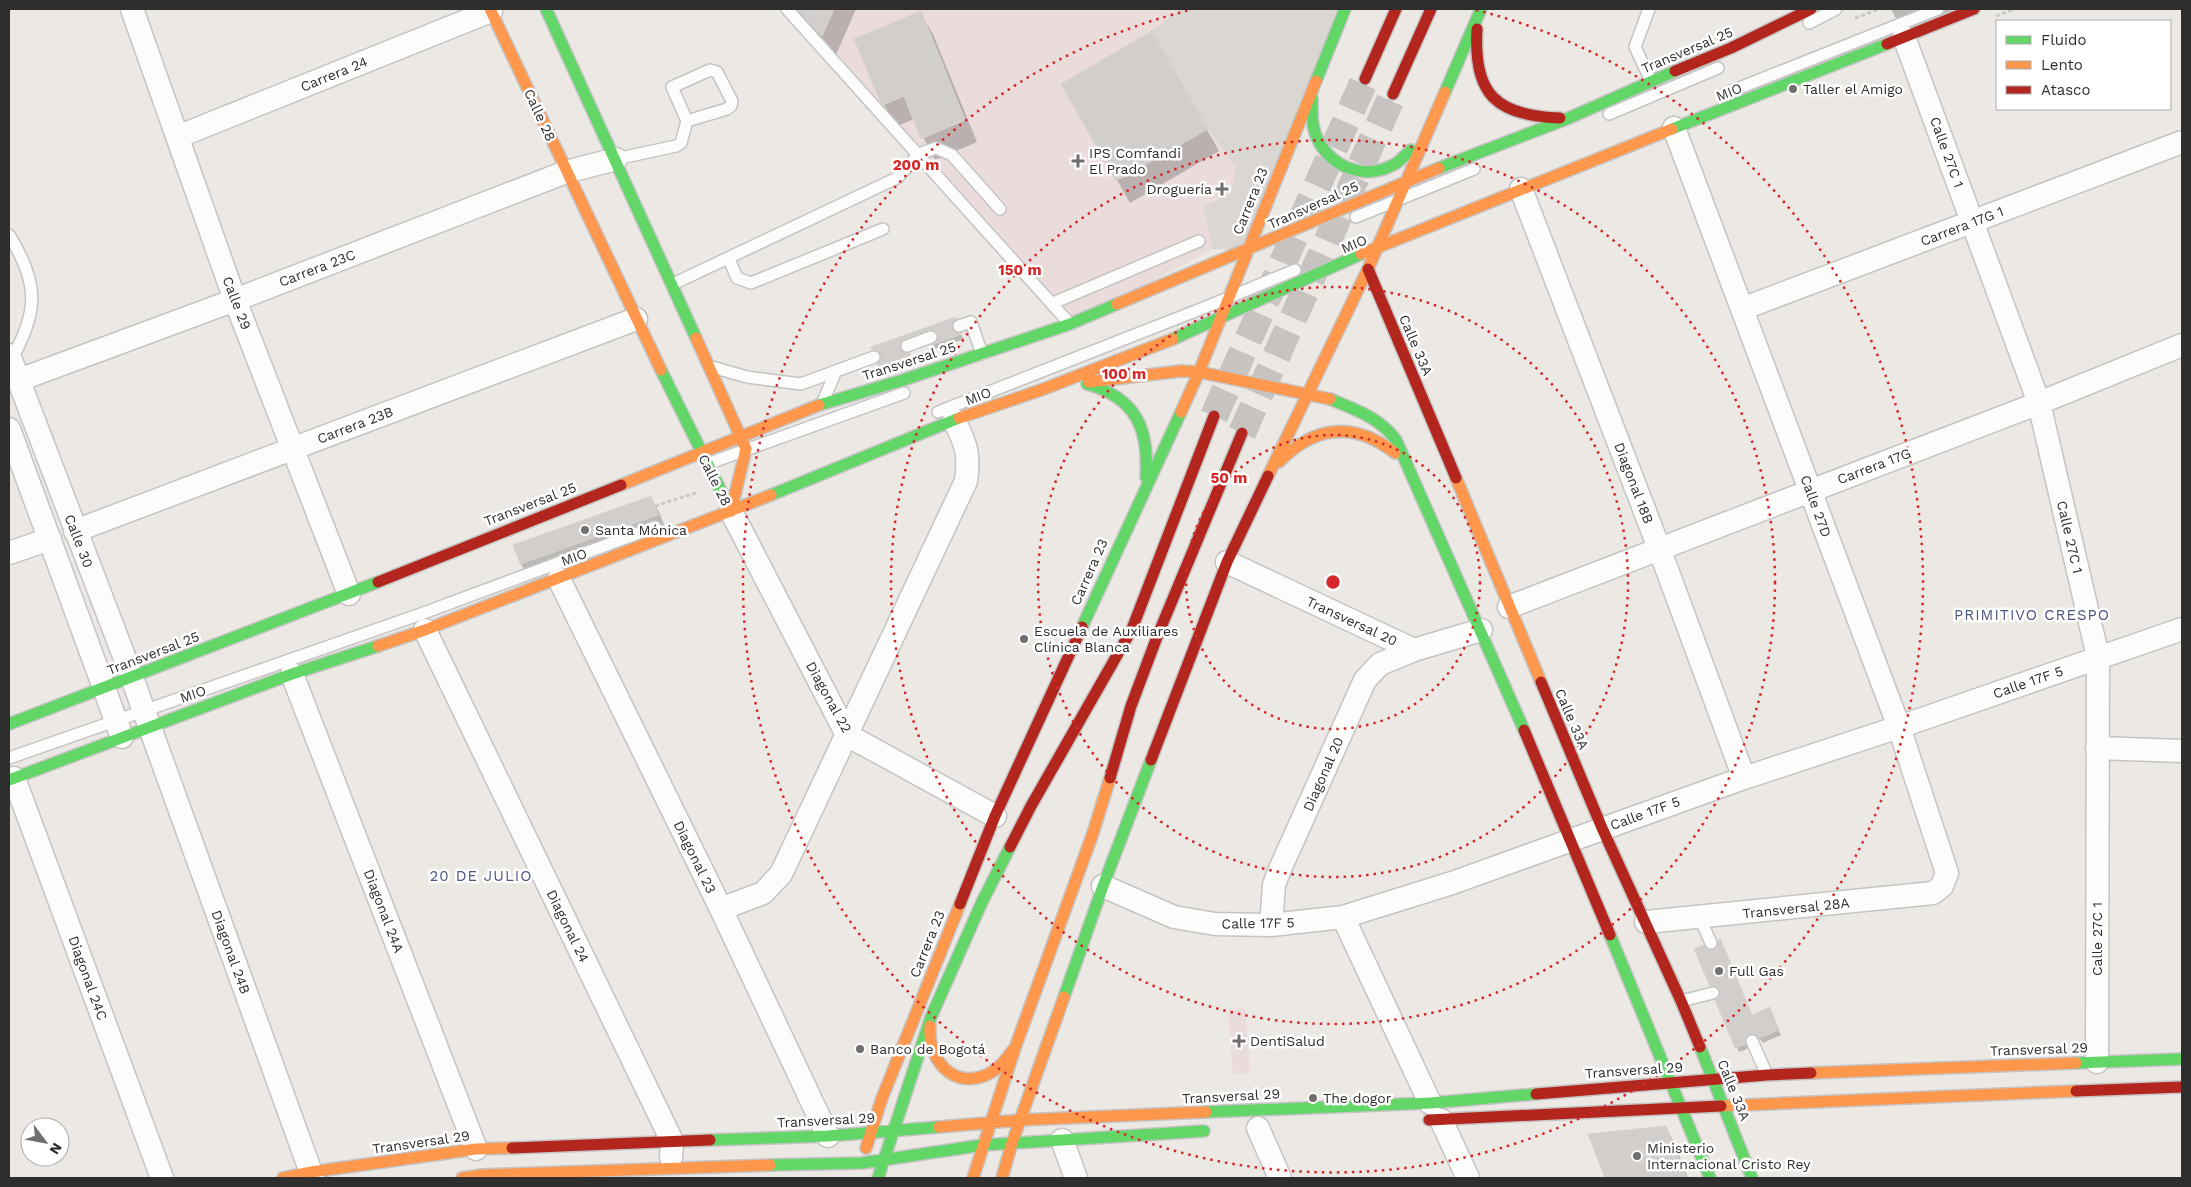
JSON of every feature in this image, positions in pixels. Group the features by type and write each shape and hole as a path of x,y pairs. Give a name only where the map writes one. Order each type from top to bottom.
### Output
{"main road":[{"path":"546,9 673,284 746,450"},
{"name":"Carrera 23","path":"857,1178 882,1098 994,816 1199,372 1345,9"},
{"path":"1364,80 1396,9"},
{"path":"1393,94 1431,9"},
{"name":"Transversal 25","path":"10,772 109,709 139,683 349,594 439,556 681,462 700,452 821,404 982,354 1070,324 1247,250 1406,180 1570,126 1651,81 1731,48 1811,9"},
{"name":"Transversal 25","path":"9,724 109,709 147,718 292,674 424,630 559,579 730,502 1041,390 1219,321 1378,246 1974,9"},
{"name":"Calle 28","path":"490,10 700,452 730,502"},
{"path":"1002,1178 1012,1143 1103,886 1227,562 1386,230 1480,10"},
{"path":"1480,10 1476,36 1476,62 1482,84 1491,97 1503,107 1526,116 1570,126"},
{"path":"1319,73 1311,104 1312,128 1320,147 1331,159 1345,167 1360,172 1374,172 1397,164 1415,146 1433,118"},
{"name":"Calle 33A","path":"1368,269 1602,828 1681,1001 1752,1178"},
{"name":"Transversal 25","path":"1041,390 1078,383 1180,372 1199,372 1309,393"},
{"path":"1078,383 1110,391 1134,411 1144,434 1147,448 1148,462 1142,494"},
{"path":"1309,393 1344,404 1367,414 1380,423 1396,440 1410,477 1481,630 1571,841 1683,1108 1710,1178"},
{"path":"878,1178 931,1017 982,902 1015,837 1132,629 1214,416"},
{"path":"1261,491 1278,464 1294,447 1314,436 1332,431 1354,431 1376,439 1399,458 1410,477"},
{"path":"973,1178 1015,1048 1093,834 1134,697 1242,433"},
{"name":"Calle 28","path":"730,502 746,450"},
{"path":"931,1017 930,1038 933,1055 944,1068 955,1076 970,1078 991,1073 1002,1064 1015,1048"},
{"name":"Transversal 29","path":"1431,1114 1672,1082 1767,1075 2182,1059"},
{"name":"Transversal 29","path":"282,1178 476,1149 672,1140 828,1136 1021,1120 1683,1108 2182,1087"},
{"path":"475,1177 669,1174 846,1162 862,1163 885,1158 983,1145 1219,1130"}],"street":[{"name":"Calle 29","path":"132,9 235,300 294,448 349,594"},
{"name":"Carrera 24","path":"177,137 490,10"},
{"name":"Calle 27C 1","path":"1904,36 1974,221 2039,403 2098,658 2097,1062"},
{"name":"Calle 27D","path":"1674,128 1811,490 1898,727 1947,873 1942,886"},
{"name":"Carrera 17G 1","path":"1742,309 2182,142"},
{"name":"Carrera 23C","path":"13,365 235,300 566,172 616,159"},
{"name":"Diagonal 18B","path":"1521,189 1659,548 1744,778"},
{"name":"Carrera 23B","path":"75,531 636,319"},
{"name":"Carrera 17G","path":"1509,607 2039,403 2182,345"},
{"name":"Calle 30","path":"13,365 75,531 139,683 147,718"},
{"path":"721,909 763,893 781,874 966,481 969,461 964,441 954,420"},
{"name":"Calle 30","path":"9,430 50,539 109,709"},
{"name":"Diagonal 22","path":"730,502 847,735 994,816"},
{"path":"9,553 50,539"},
{"name":"Transversal 20","path":"1227,562 1414,650 1481,630"},
{"name":"Diagonal 23","path":"559,579 721,909 828,1136"},
{"name":"Calle 17F 5","path":"1103,886 1174,917 1215,924 1271,925 1343,917 1444,886 1744,778 2182,629"},
{"name":"Diagonal 24","path":"424,630 672,1140"},
{"name":"Diagonal 20","path":"1271,925 1274,885 1280,869 1365,680 1380,664 1414,650"},
{"name":"Diagonal 24A","path":"292,674 476,1149"},
{"name":"Diagonal 24B","path":"147,718 312,1175"},
{"path":"2097,748 2182,751"},
{"name":"Diagonal 24C","path":"10,772 162,1178"},
{"name":"Transversal 28A","path":"1646,922 1933,894 1942,886"},
{"path":"1343,917 1431,1114 1468,1178"},
{"path":"1258,1128 1280,1178"},
{"path":"669,1174 672,1140"},
{"path":"1062,1140 1076,1178"}],"lane":[{"path":"787,9 1070,324"},
{"path":"1649,9 1635,47 1651,81"},
{"path":"1797,29 1836,9"},
{"name":"MIO","path":"1716,97 1938,9"},
{"name":"MIO","path":"1602,117 1728,64"},
{"path":"616,159 676,146 681,143 687,121 672,87 710,70 717,72 732,101 731,106 727,109 687,121"},
{"path":"673,284 897,178 919,154 936,148 952,155 1000,209"},
{"name":"MIO","path":"1343,222 1485,165"},
{"name":"MIO","path":"1368,238 1403,223"},
{"path":"729,259 737,278 751,283 883,229"},
{"path":"9,235 20,253 33,285 32,311 13,365"},
{"path":"1052,303 1199,241"},
{"path":"1228,270 1260,257"},
{"name":"MIO","path":"925,417 1228,299 1307,264"},
{"name":"MIO","path":"956,375 1076,332 1194,284"},
{"path":"960,326 972,322 982,354"},
{"path":"907,346 931,337"},
{"path":"709,366 747,377 801,384 874,358"},
{"path":"821,404 836,371"},
{"path":"694,471 707,464 918,388"},
{"name":"MIO","path":"10,772 109,709 147,718 418,615 667,523 730,502 751,490"},
{"path":"218,656 597,507"},
{"path":"9,736 55,719"},
{"path":"1700,918 1710,943"},
{"path":"1681,1001 1713,993"},
{"path":"1752,1041 1767,1075"}],"path":[{"path":"1855,18 1879,9"},
{"path":"655,506 697,492"}],"shaded area":[{"name":"IPS Comfandi El Prado","path":"787,9 1181,9 1152,32 1208,129 1236,167 1231,194 1213,249 1070,324"},
{"path":"1181,9 1345,9 1247,250 1213,249 1203,206 1231,194 1236,167 1208,129 1152,31"},
{"name":"DentiSalud","path":"1245,1008 1250,1073 1233,1074 1228,1009"}],"building":[{"path":"797,9 834,9 822,36"},
{"path":"921,11 965,120 921,139 904,96 883,105 880,101 854,39"},
{"path":"1152,31 1208,129 1116,181 1061,84"},
{"path":"956,317 957,319 952,324 952,329 954,332 962,334 931,345 938,338 933,330 904,339 900,344 900,349 905,353 910,353 911,356 878,367 877,364 880,361 881,355 878,351 872,350 871,347"},
{"name":"Santa Mónica","path":"651,496 658,515 520,564 513,545"},
{"name":"Full Gas","path":"1720,938 1752,1015 1770,1007 1779,1030 1759,1038 1756,1035 1749,1034 1746,1037 1745,1044 1735,1048 1715,1000 1720,996 1720,991 1716,986 1710,986 1694,949 1704,945 1707,949 1714,950"},
{"name":"Ministerio Internacional Cristo Rey","path":"1666,1126 1686,1178 1605,1178 1588,1134"}],"tunnel":[{"path":"1214,416 1365,79"},
{"path":"1242,433 1393,94"}],"traffic: fast":[{"path":"546,9 696,338"},
{"path":"1316,81 1345,9"},
{"path":"1445,92 1481,9"},
{"path":"1672,129 1887,44"},
{"path":"1439,168 1569,118 1675,71"},
{"path":"1312,98 1312,119 1318,140 1324,150 1340,164 1350,169 1361,171 1382,169 1398,162 1411,150"},
{"path":"1173,339 1361,254"},
{"path":"819,405 903,380 1070,324 1117,304"},
{"path":"661,370 731,511"},
{"path":"1087,384 1104,390 1117,398 1136,417 1142,430 1145,444 1146,477"},
{"path":"1330,399 1375,420 1396,440 1524,730"},
{"path":"1082,627 1181,412"},
{"path":"771,495 959,418"},
{"path":"9,724 378,582"},
{"path":"9,780 292,674 378,646"},
{"path":"1064,997 1103,886 1151,760"},
{"path":"878,1178 931,1017 982,902 1010,847"},
{"path":"1610,935 1710,1178"},
{"path":"1700,1047 1752,1178"},
{"path":"2076,1063 2182,1059"},
{"path":"1206,1112 1430,1103 1536,1094"},
{"path":"710,1140 828,1136 939,1127"},
{"path":"770,1165 862,1163 983,1145 1204,1131"}],"traffic: slow":[{"path":"490,9 661,370"},
{"path":"1181,412 1199,372 1316,81"},
{"path":"1268,476 1368,269 1445,92"},
{"path":"1361,254 1672,129"},
{"path":"1117,304 1439,168"},
{"path":"696,338 746,449 731,511"},
{"path":"959,418 1041,390 1173,339"},
{"path":"1089,382 1181,371 1199,372 1330,399"},
{"path":"621,485 819,405"},
{"path":"1279,462 1307,440 1321,434 1335,432 1350,432 1365,436 1395,453"},
{"path":"1456,478 1541,682"},
{"path":"378,646 425,630 771,495"},
{"path":"973,1178 1015,1048 1093,833 1110,778"},
{"path":"866,1148 882,1098 960,904"},
{"path":"1002,1178 1012,1143 1064,997"},
{"path":"930,1026 930,1040 934,1053 948,1072 958,1077 970,1079 982,1077 998,1068 1013,1050"},
{"path":"1811,1073 2076,1063"},
{"path":"1721,1106 2076,1091"},
{"path":"939,1127 1021,1120 1206,1112"},
{"path":"283,1178 311,1172 476,1149 512,1148"},
{"path":"462,1178 482,1175 770,1165"}],"traffic: jam":[{"path":"1365,79 1396,9"},
{"path":"1393,94 1431,9"},
{"path":"1675,71 1731,48 1811,9"},
{"path":"1887,44 1974,9"},
{"path":"1477,29 1479,70 1485,85 1493,97 1505,106 1519,112 1560,118"},
{"path":"1368,269 1456,478"},
{"path":"1010,847 1031,806 1132,629 1214,416"},
{"path":"1110,778 1131,706 1157,637 1242,433"},
{"path":"1151,760 1227,562 1268,476"},
{"path":"378,582 621,485"},
{"path":"960,904 995,816 1082,627"},
{"path":"1541,682 1602,828 1700,1047"},
{"path":"1524,730 1610,935"},
{"path":"1536,1094 1811,1073"},
{"path":"2076,1091 2182,1087"},
{"path":"1429,1120 1721,1106"},
{"path":"512,1148 710,1140"}],"place":[{"name":"Taller el Amigo","path":"1793,89"},
{"name":"IPS Comfandi El Prado","path":"1078,161"},
{"name":"Droguería","path":"1222,189"},
{"name":"Santa Mónica","path":"585,530"},
{"name":"Escuela de Auxiliares Clínica Blanca","path":"1024,639"},
{"name":"Full Gas","path":"1719,971"},
{"name":"DentiSalud","path":"1239,1041"},
{"name":"Banco de Bogotá","path":"860,1049"},
{"name":"The dogor","path":"1313,1098"},
{"name":"Ministerio Internacional Cristo Rey","path":"1637,1156"}],"district":[{"name":"PRIMITIVO CRESPO","path":"2032,615"},
{"name":"20 DE JULIO","path":"481,876"}]}
